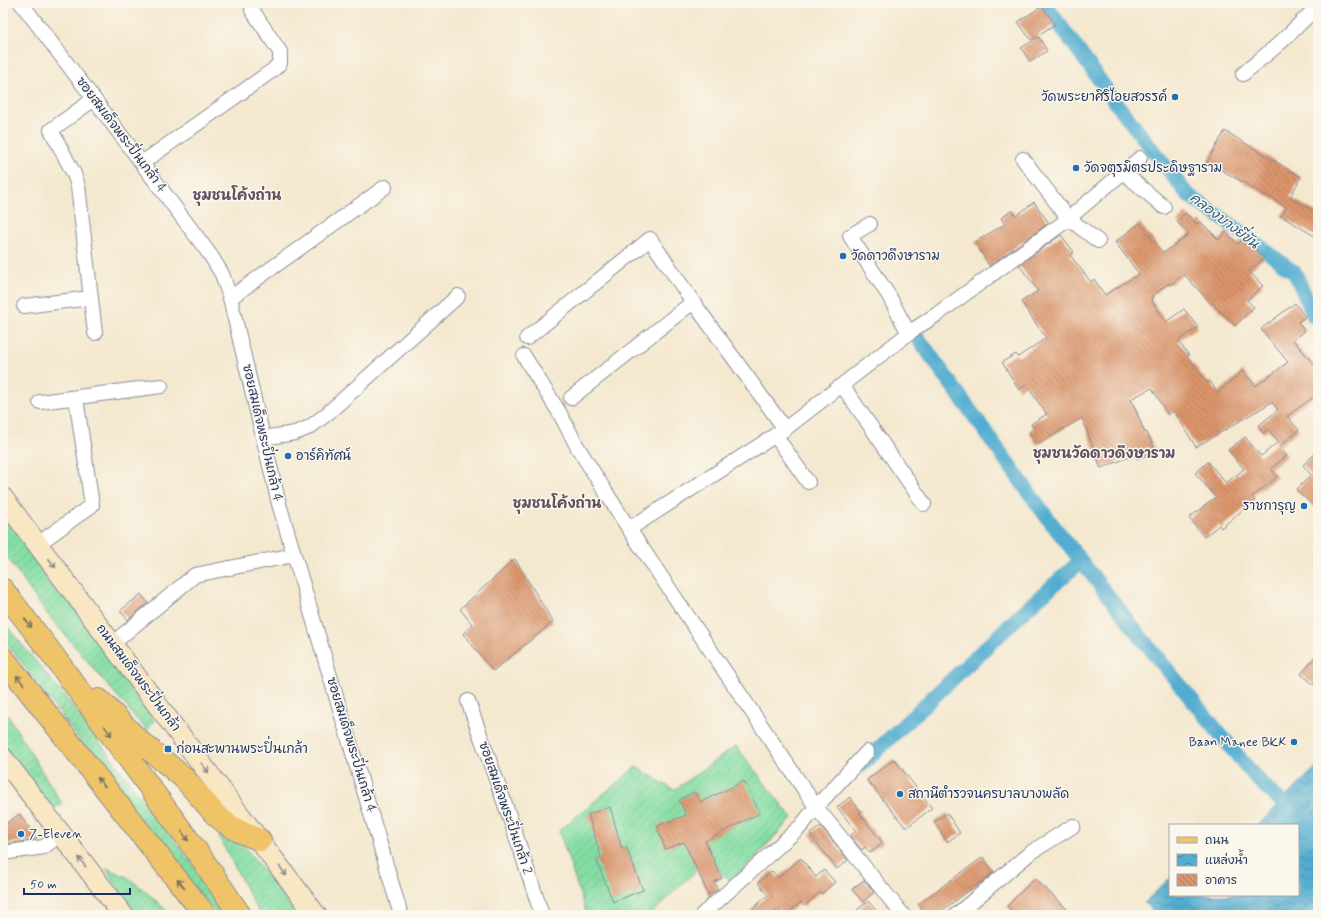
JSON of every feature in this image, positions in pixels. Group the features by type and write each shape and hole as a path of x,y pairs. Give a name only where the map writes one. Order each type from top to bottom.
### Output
{"main road":[{"name":"ถนนสมเด็จพระปิ่นเกล้า","path":"3,498 316,915"},
{"path":"3,591 52,654 198,853 240,915"},
{"path":"52,654 114,714 138,740 184,778 215,814 227,824 239,831 260,840"},
{"path":"3,658 205,915"},
{"path":"3,758 123,915"}],"street":[{"name":"ซอยสมเด็จพระปิ่นเกล้า 4","path":"21,3 211,256 222,274 230,298 279,504 401,915"},
{"path":"1243,74 1281,42 1318,6"},
{"path":"142,163 273,70 280,63 280,52 252,10"},
{"path":"94,99 51,130 74,174 78,186 95,333"},
{"path":"629,529 780,432 909,334 1068,218 1140,158"},
{"path":"1023,159 1068,218 1098,241"},
{"path":"1123,172 1164,207"},
{"path":"230,298 385,187"},
{"path":"870,224 850,236 889,296 909,334"},
{"path":"527,338 650,239 780,432 808,482"},
{"path":"263,438 295,433 310,427 328,413 458,296"},
{"path":"24,306 91,298"},
{"path":"571,398 693,302"},
{"path":"524,356 559,412 578,448 629,529 816,807 903,915"},
{"path":"842,385 924,504"},
{"path":"40,402 161,386"},
{"path":"38,544 92,505 76,398"},
{"path":"112,644 195,575 294,555"},
{"name":"ซอยสมเด็จพระปิ่นเกล้า 2","path":"468,701 511,821 542,915"},
{"path":"702,915 801,826 816,807 867,752"},
{"path":"956,915 1030,853 1073,826"},
{"path":"3,853 44,847 61,834"}],"green space":[{"path":"3,511 82,615 154,721 147,731 43,609 3,551"},
{"path":"3,622 63,694 231,915 217,915 126,802 3,638"},
{"path":"3,708 62,804 52,809 44,802 3,748"},
{"path":"736,746 792,818 731,883 709,858 650,915 587,915 559,831 636,767 674,790"},
{"path":"233,831 297,915 260,915 219,837"},
{"path":"106,868 127,877 144,890 171,915 134,915"}],"water":[{"path":"1318,765 1318,915 1148,915 1152,910 1144,903 1169,879 1169,896 1299,896 1299,824 1259,824"}],"building":[{"path":"1042,6 1055,24 1031,40 1018,22"},
{"path":"1039,37 1047,51 1030,62 1021,48"},
{"path":"1225,131 1301,177 1290,197 1318,213 1318,238 1281,216 1287,207 1207,162"},
{"path":"1034,202 1049,223 989,266 975,242 1005,224 1001,218 1012,210 1016,216"},
{"path":"1185,213 1197,224 1200,221 1219,240 1226,232 1238,244 1245,237 1264,258 1249,271 1263,286 1247,300 1254,307 1235,326 1212,303 1211,304 1184,274 1170,285 1169,283 1152,296 1153,297 1151,299 1166,322 1184,309 1198,327 1178,341 1189,355 1187,356 1208,383 1210,381 1218,393 1242,371 1256,386 1288,362 1261,329 1295,303 1305,317 1298,322 1305,331 1293,340 1318,369 1318,394 1287,416 1299,430 1281,445 1268,429 1263,433 1258,426 1278,410 1272,402 1196,447 1174,411 1168,415 1152,388 1131,399 1145,433 1147,432 1156,452 1137,459 1135,455 1101,468 1082,418 1037,445 1029,432 1034,429 1031,424 1047,414 1026,385 1019,390 1002,362 1016,354 1018,357 1046,338 1021,302 1038,291 1019,265 1061,235 1074,252 1070,255 1091,282 1094,279 1105,295 1139,274 1115,242 1140,223 1162,252 1165,252 1189,234 1177,222"},
{"path":"1245,437 1261,456 1277,443 1287,456 1271,468 1277,477 1252,497 1255,500 1221,528 1219,525 1204,537 1189,518 1216,497 1195,473 1208,462 1226,483 1244,469 1228,450"},
{"path":"1318,451 1318,510 1296,490 1311,475 1303,465"},
{"path":"515,559 553,622 493,671 463,634 472,624 460,609"},
{"path":"141,594 148,603 128,620 120,611"},
{"path":"1318,654 1318,688 1301,674"},
{"name":"สถานีตำรวจนครบาลบางพลัด","path":"894,759 932,808 906,828 867,780"},
{"path":"744,781 760,813 705,841 722,878 714,882 718,889 709,896 684,842 665,849 657,826 686,815 679,800 695,792 701,802"},
{"path":"850,797 861,812 859,813 883,843 870,853 865,847 862,850 850,836 856,831 837,807"},
{"path":"610,807 622,849 626,847 643,890 613,902 596,859 601,857 588,814"},
{"path":"947,813 960,833 947,842 934,822"},
{"name":"7-Eleven","path":"19,814 37,838 33,840 4,844 3,826"},
{"path":"821,826 848,860 837,869 810,834"},
{"path":"983,857 994,872 936,915 926,915 918,904"},
{"path":"801,858 816,877 824,870 835,882 821,894 820,892 804,906 801,902 786,915 783,915 778,909 771,915 746,915 768,895 758,883 772,871 778,878"},
{"path":"1035,878 1073,915 1016,915 1007,906"},
{"path":"864,880 874,892 863,902 852,889"},
{"path":"868,901 880,915 851,915"}],"waterway":[{"name":"คลองบางยี่ขัน","path":"1044,3 1116,103 1187,194 1240,231 1295,273 1314,316 1318,319"},
{"path":"918,338 1046,516 1139,635 1256,778 1318,836"},
{"path":"860,766 1032,604 1081,561"}],"ferry route":[{"path":"1310,801 1318,823"},
{"path":"1296,915 1318,896"}],"place":[{"name":"วัดพระยาศิริไอยสวรรค์","path":"1175,97"},
{"name":"วัดจตุรมิตรประดิษฐาราม","path":"1076,168"},
{"name":"วัดดาวดึงษาราม","path":"843,256"},
{"name":"อาร์คิทัศน์","path":"288,456"},
{"name":"ราชการุญ","path":"1304,506"},
{"name":"Baan Manee BKK","path":"1294,742"},
{"name":"ก่อนสะพานพระปิ่นเกล้า","path":"168,749"},
{"name":"สถานีตำรวจนครบาลบางพลัด","path":"900,794"},
{"name":"7-Eleven","path":"21,834"}],"district":[{"name":"ชุมชนโค้งถ่าน","path":"237,196"},
{"name":"ชุมชนวัดดาวดึงษาราม","path":"1104,454"},
{"name":"ชุมชนโค้งถ่าน","path":"557,504"}]}
